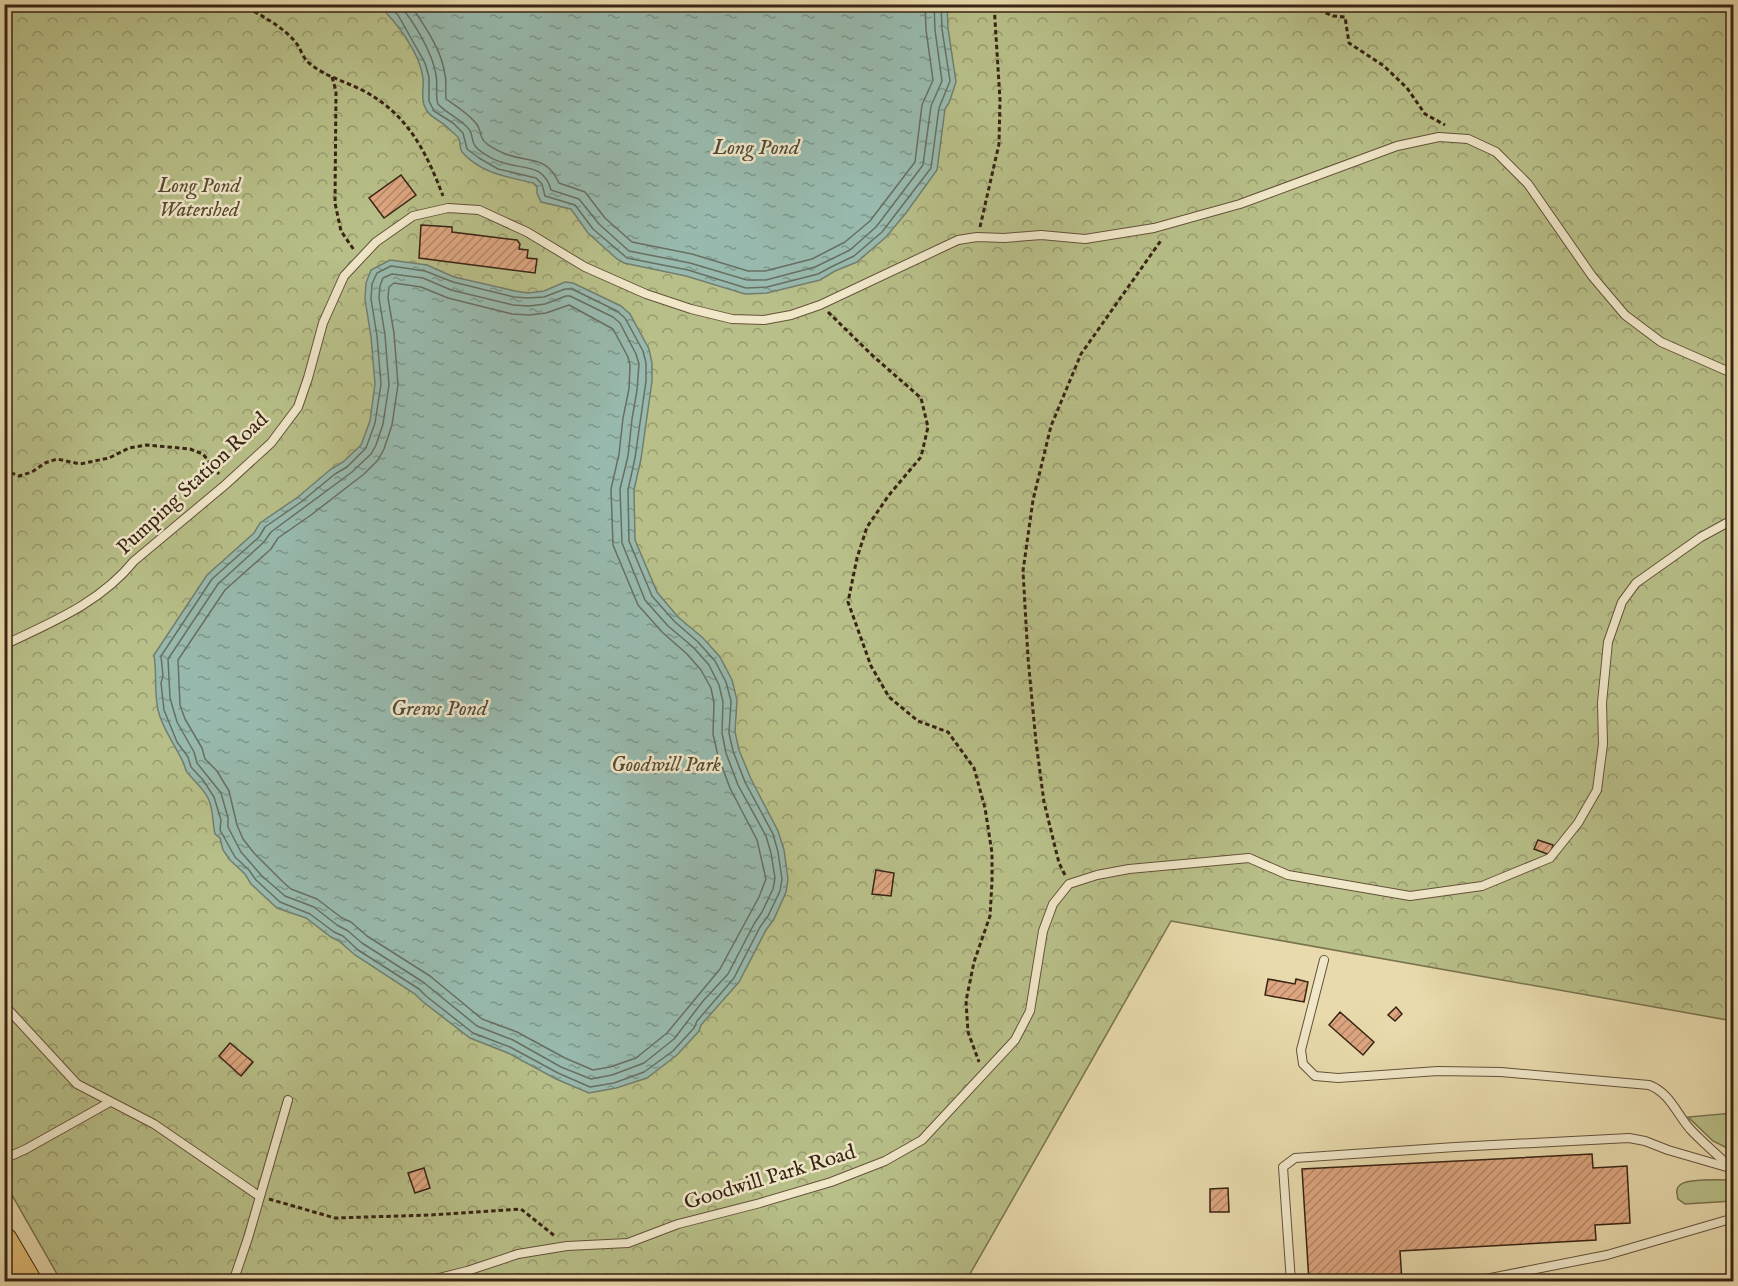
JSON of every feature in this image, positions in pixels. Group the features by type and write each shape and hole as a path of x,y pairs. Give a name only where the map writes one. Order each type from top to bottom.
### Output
{"highway":[{"path":"4,1241 28,1281"}],"lane":[{"name":"Pumping Station Road","path":"4,645 82,608 123,576 134,561 225,485 271,443 298,407 323,323 344,276 376,242 413,216 448,207 479,210 528,232 585,267 646,294 691,309 732,319 764,320 791,315 820,305 958,240 977,237 1004,238 1041,235 1085,239 1174,223 1240,204 1397,146 1439,137 1468,139"},
{"path":"1468,139 1496,152 1528,184 1593,276 1625,315 1661,342 1734,374"},
{"path":"1069,884 1097,875 1130,869 1248,858 1288,875 1410,896 1482,886 1550,858 1578,823 1597,790 1608,642 1622,602 1636,583 1701,537 1734,519"},
{"name":"Goodwill Park Road","path":"423,1281 467,1271 518,1254 567,1246 628,1243 678,1224 831,1182 885,1161 922,1140 1015,1040 1030,1011 1044,931 1053,904 1069,884"},
{"path":"1324,960 1301,1050 1303,1064 1315,1076 1338,1078 1438,1071 1490,1072 1649,1085 1666,1094 1689,1128 1732,1168"},
{"path":"4,1005 77,1084 154,1124 259,1197"},
{"path":"233,1281 248,1238 288,1100"},
{"path":"4,1159 110,1102"},
{"path":"1291,1281 1283,1167 1295,1158 1629,1138 1732,1168"},
{"path":"1470,1281 1607,1256 1734,1218"}],"path":[{"path":"36,4 55,4"},
{"path":"241,4 284,31 296,43 307,61 392,109 408,127 425,153 448,207"},
{"path":"977,237 999,144 1000,100 994,4"},
{"path":"1305,4 1333,16 1345,17 1349,43 1384,66 1407,88 1425,114 1468,139"},
{"path":"332,77 336,91 335,203 341,231 361,258"},
{"path":"1069,884 1059,863 1044,802 1029,669 1023,572 1033,500 1051,426 1082,354 1174,223"},
{"path":"820,305 921,398 928,427 921,457 867,527 857,558 848,602 871,666 889,697 918,722 948,732 974,768 985,808 992,853 992,882 990,916 974,962 966,1001 968,1032 984,1075"},
{"path":"4,470 19,476 57,459 80,464 109,458 129,448 147,445 190,449 203,454 216,468 225,485"},
{"path":"259,1197 335,1218 419,1216 521,1209 567,1246"}],"green space":[{"name":"Goodwill Park","path":"4,5 1733,5 1733,1021 1171,921 966,1281 61,1281 4,1181"},
{"path":"1733,1113 1733,1151 1713,1141 1688,1117"},
{"path":"1733,1180 1733,1201 1685,1204 1678,1199 1677,1188 1684,1183"}],"water":[{"name":"Long Pond","path":"378,5 947,5 956,82 945,109 937,170 886,237 857,262 820,280 767,293 745,294 686,276 624,263 588,233 571,209 541,202 537,187 533,183 495,173 469,159 462,152 458,137 426,110 423,99 423,78 417,58 399,29"},
{"path":"5,148 10,170 10,203 5,236"},
{"name":"Grews Pond","path":"390,260 427,265 454,277 528,293 544,291 565,282 573,283 621,306 630,314 649,349 652,381 641,459 634,490 635,540 657,592 678,617 703,638 720,657 732,680 737,700 735,732 739,750 778,831 784,850 788,879 786,892 774,919 739,982 701,1025 699,1031 677,1055 647,1078 616,1088 589,1093 556,1079 508,1053 470,1038 415,994 355,955 306,918 277,908 251,884 223,850 220,838 215,834 208,798 186,770 162,723 158,710 154,655 207,575 254,533 260,523 298,497 361,445 370,421 375,384 365,299 366,283 371,270"}],"building":[{"path":"401,175 416,195 384,218 369,198"},
{"path":"421,225 452,227 452,232 517,240 520,244 519,249 528,250 527,258 537,259 535,273 419,258"},
{"path":"1538,840 1553,845 1550,855 1534,849"},
{"path":"876,870 894,873 891,896 872,894"},
{"path":"1268,979 1295,984 1296,979 1308,982 1304,1002 1265,995"},
{"path":"1396,1007 1402,1014 1395,1021 1388,1015"},
{"path":"1340,1012 1374,1042 1363,1055 1329,1025"},
{"path":"230,1043 253,1062 241,1076 219,1056"},
{"path":"1592,1154 1593,1168 1627,1166 1630,1223 1595,1225 1596,1240 1400,1251 1402,1282 1309,1282 1302,1169"},
{"path":"424,1168 430,1188 415,1193 408,1173"},
{"path":"1228,1188 1229,1212 1210,1212 1210,1189"}],"park label":[{"name":"Long Pond Watershed","path":"199,198"}]}
